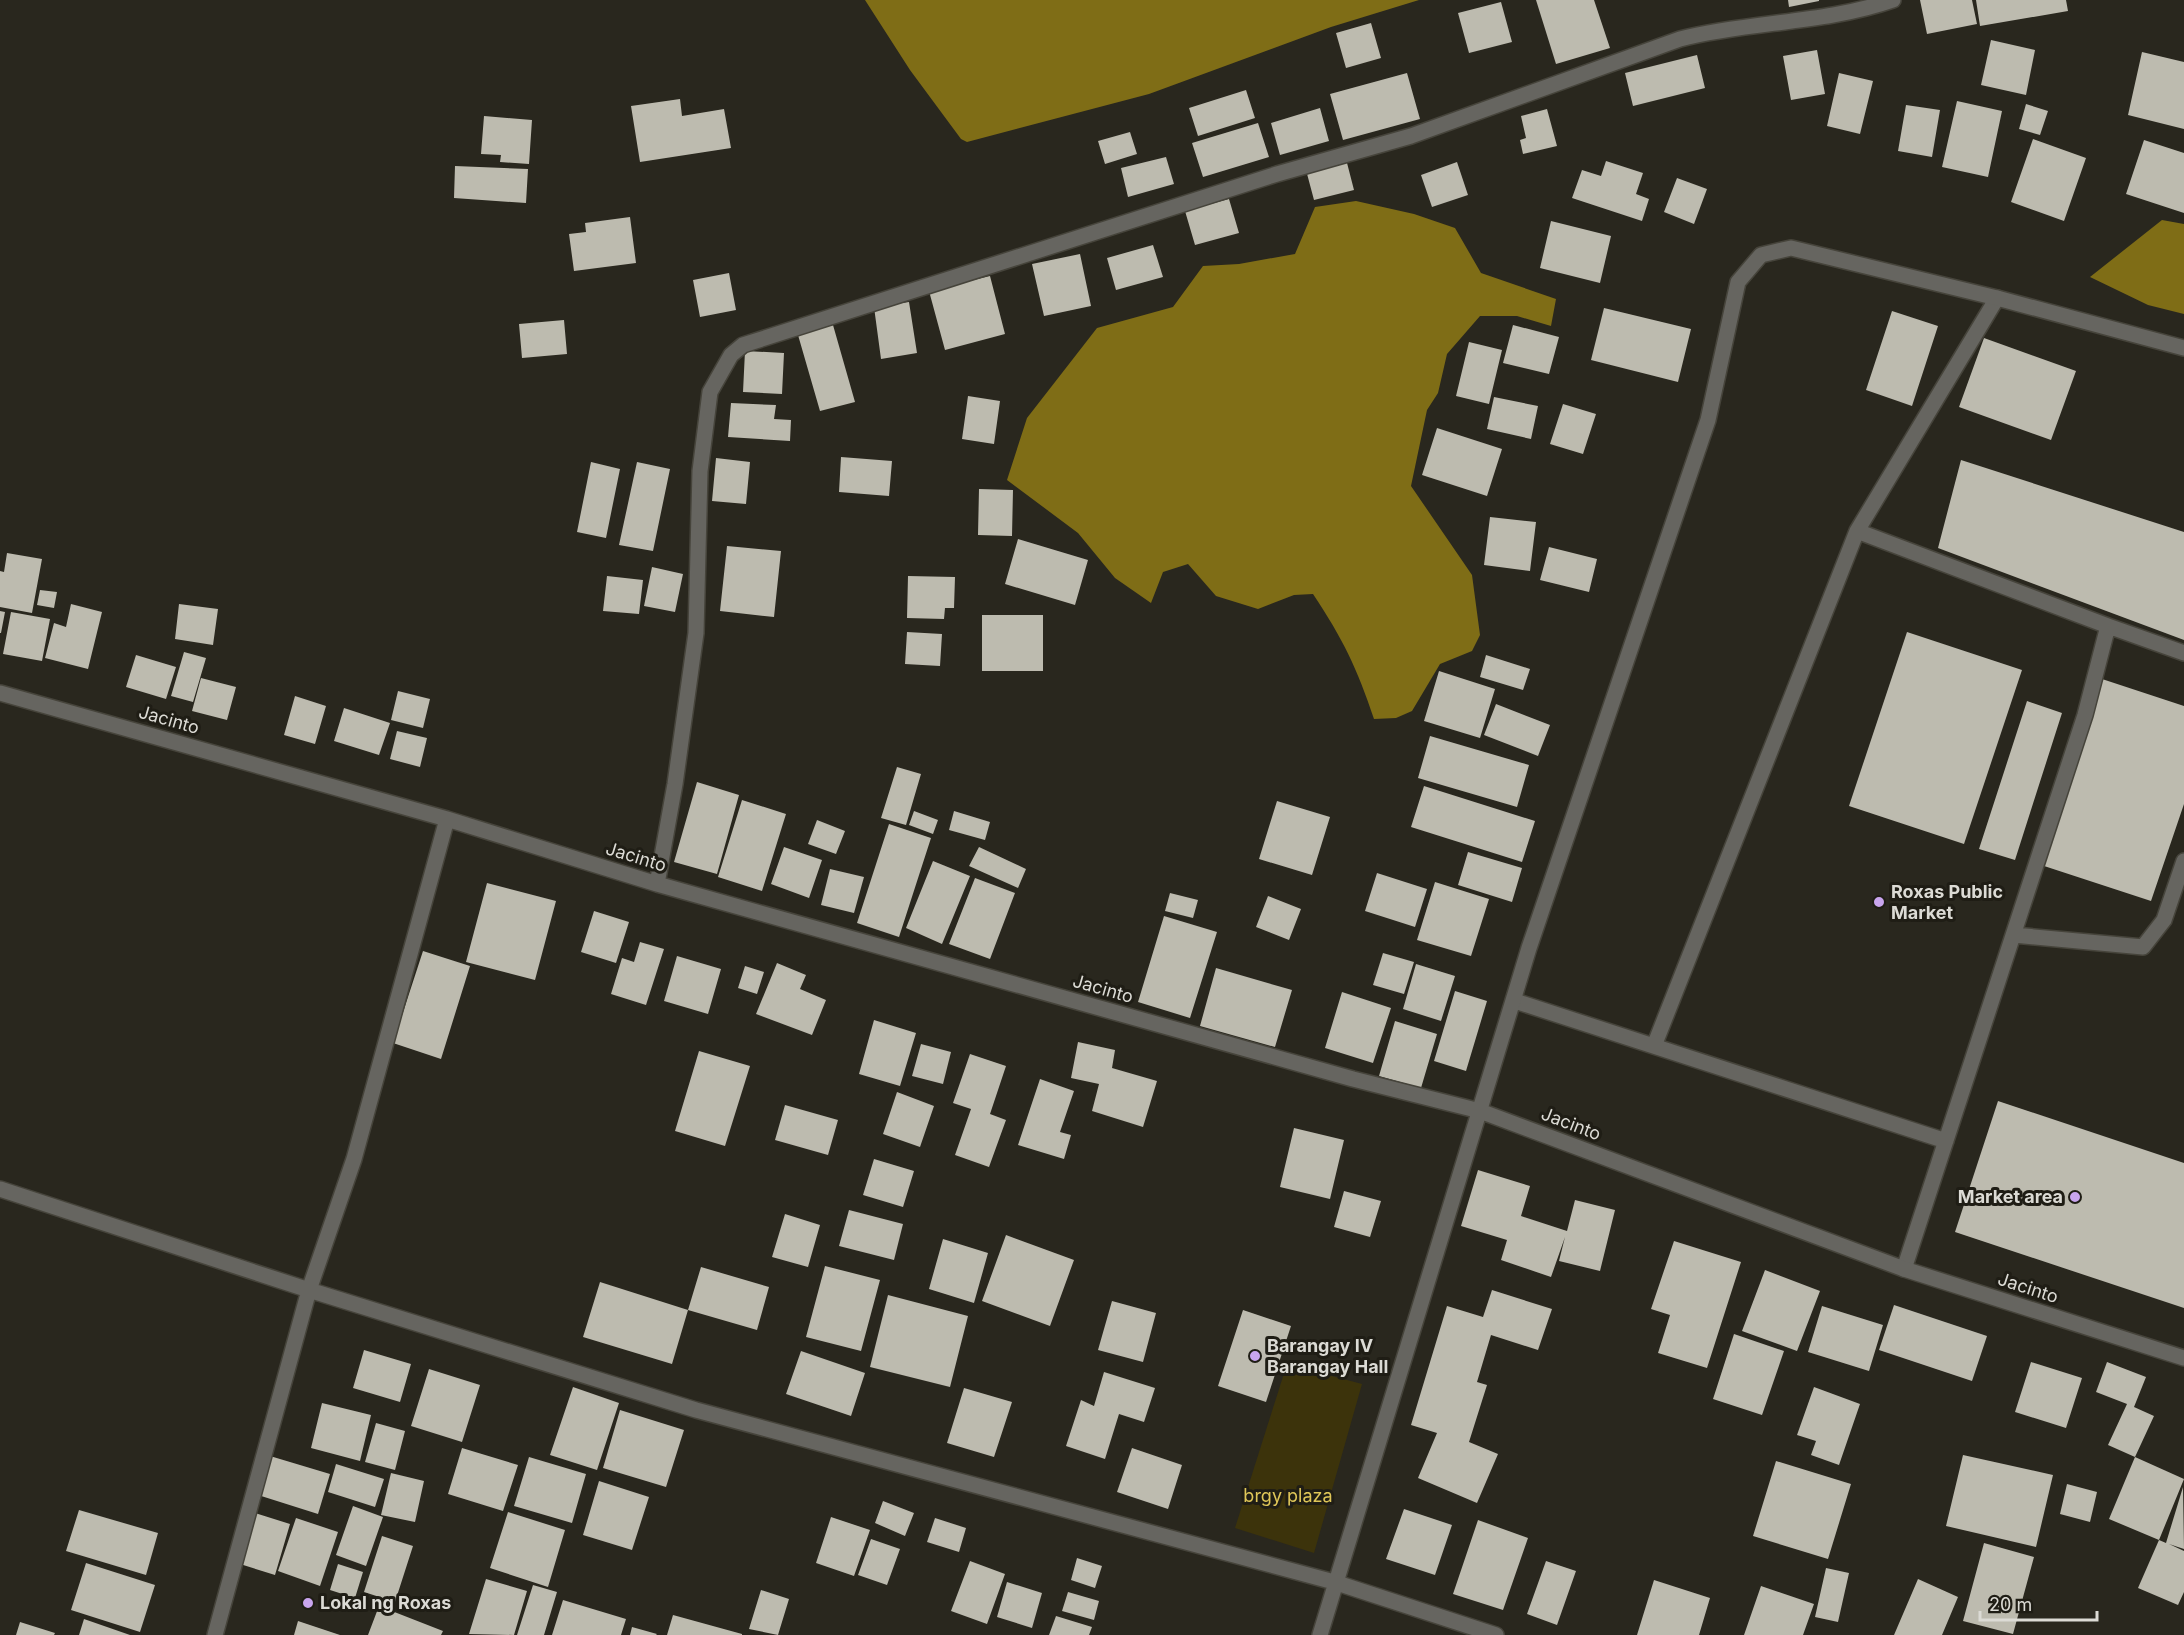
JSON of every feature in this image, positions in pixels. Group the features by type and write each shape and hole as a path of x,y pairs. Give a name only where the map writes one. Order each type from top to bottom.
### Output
{"street":[{"path":"657,884 675,784 696,633 700,471 710,392 730,355 743,345 1277,174 1411,135 1680,39 1718,30 1858,12 1893,0"},
{"path":"1320,1635 1334,1582 1533,937 1708,420 1738,282 1761,255 1791,248 1997,298 2184,348"},
{"path":"1654,1046 1857,531 1997,298"},
{"path":"1857,531 2184,653"},
{"path":"1904,1269 2085,715 2108,626"},
{"name":"Jacinto","path":"0,693 447,819 657,884 1330,1073 1480,1111 1904,1269 2184,1358"},
{"path":"215,1635 309,1290 354,1159 447,819"},
{"path":"2014,936 2143,947 2164,920 2184,861"},
{"path":"1515,1001 1946,1141"},
{"path":"0,1189 309,1290 696,1410 1334,1582 1496,1635"}],"green space":[{"name":"brgy plaza","path":"1287,1364 1362,1384 1314,1553 1235,1528"}],"shaded area":[{"path":"865,0 1419,0 1331,27 1149,94 967,142 961,139 910,70"},
{"path":"1356,201 1414,214 1455,228 1481,273 1556,299 1551,326 1517,316 1480,316 1447,354 1438,393 1427,410 1411,486 1472,575 1480,635 1472,651 1440,664 1412,711 1396,718 1374,719 1362,684 1348,654 1313,594 1294,595 1258,609 1216,596 1188,564 1163,572 1151,603 1115,578 1078,533 1007,480 1027,418 1097,328 1173,307 1203,266 1239,264 1295,254 1315,207"},
{"path":"2162,220 2184,224 2184,314 2148,305 2090,277"}],"building":[{"path":"1536,0 1594,0 1610,48 1556,64"},
{"path":"1788,0 1819,0 1819,1 1789,7"},
{"path":"1920,0 1972,0 1977,24 1927,34"},
{"path":"1976,0 2066,0 2068,11 1980,26"},
{"path":"1501,2 1512,42 1469,53 1458,13"},
{"path":"1371,23 1381,58 1346,68 1336,33"},
{"path":"1991,40 2035,50 2026,95 1981,85"},
{"path":"1817,50 1825,94 1791,100 1783,56"},
{"path":"2142,52 2184,62 2184,129 2128,115"},
{"path":"1697,55 1705,88 1633,106 1625,73"},
{"path":"1407,73 1420,119 1343,140 1330,94"},
{"path":"1839,73 1873,81 1860,134 1827,126"},
{"path":"1246,90 1255,118 1198,136 1189,108"},
{"path":"680,99 682,116 724,109 731,148 640,162 631,106"},
{"path":"1957,101 2002,111 1988,177 1942,167"},
{"path":"2026,104 2048,111 2040,135 2019,129"},
{"path":"1906,105 1940,110 1932,157 1898,151"},
{"path":"1320,108 1329,141 1280,155 1271,123"},
{"path":"1547,109 1557,146 1523,154 1520,140 1526,138 1521,116"},
{"path":"484,116 532,120 529,164 500,162 501,155 481,154"},
{"path":"1258,123 1269,157 1203,177 1192,143"},
{"path":"1130,132 1137,154 1105,164 1098,141"},
{"path":"2033,139 2086,158 2064,221 2011,202"},
{"path":"2144,140 2184,153 2184,213 2126,194"},
{"path":"1166,157 1174,184 1128,197 1121,168"},
{"path":"1346,159 1354,190 1314,200 1306,170"},
{"path":"1606,161 1643,173 1636,194 1649,199 1642,221 1572,198 1582,170 1601,176"},
{"path":"1457,162 1468,195 1432,207 1421,175"},
{"path":"455,166 528,169 526,203 454,198"},
{"path":"1677,178 1707,189 1694,224 1664,212"},
{"path":"1229,199 1239,233 1195,245 1185,211"},
{"path":"630,217 636,263 574,271 569,234 586,232 585,223"},
{"path":"1551,221 1611,236 1600,283 1540,268"},
{"path":"1153,245 1163,277 1116,290 1107,258"},
{"path":"1080,254 1091,306 1044,316 1032,264"},
{"path":"729,273 736,310 700,317 693,280"},
{"path":"990,276 1005,334 945,350 929,291"},
{"path":"909,302 917,353 881,359 874,307"},
{"path":"1604,308 1691,329 1678,382 1591,360"},
{"path":"1892,311 1938,326 1912,406 1866,390"},
{"path":"564,320 567,354 522,358 519,324"},
{"path":"833,325 855,402 820,411 798,335"},
{"path":"1513,325 1559,337 1549,374 1503,363"},
{"path":"1984,338 2076,371 2051,440 1959,407"},
{"path":"1469,342 1502,350 1489,404 1456,396"},
{"path":"745,351 784,353 782,394 743,392"},
{"path":"968,396 1000,401 994,444 962,439"},
{"path":"1494,397 1538,406 1531,439 1487,429"},
{"path":"731,403 776,405 774,419 791,420 790,441 728,437"},
{"path":"1563,404 1596,414 1583,454 1550,444"},
{"path":"1437,428 1502,449 1487,496 1422,475"},
{"path":"841,457 892,461 889,496 839,492"},
{"path":"716,458 750,462 746,504 712,501"},
{"path":"1961,460 2184,532 2184,640 1938,548"},
{"path":"591,462 620,469 606,538 577,532"},
{"path":"637,462 670,469 653,551 619,545"},
{"path":"979,489 1013,490 1012,536 978,535"},
{"path":"1490,517 1536,522 1530,571 1484,565"},
{"path":"1018,539 1088,560 1075,605 1005,584"},
{"path":"727,546 781,551 774,617 720,611"},
{"path":"1549,547 1597,559 1589,592 1540,580"},
{"path":"7,553 42,559 32,613 0,607 0,571 4,572"},
{"path":"652,567 683,574 675,612 644,606"},
{"path":"607,576 643,580 639,614 603,611"},
{"path":"908,576 955,577 954,608 945,608 944,619 907,618"},
{"path":"40,590 57,592 54,608 37,605"},
{"path":"71,604 102,612 88,669 45,658 54,623 66,627"},
{"path":"179,604 218,609 213,645 175,639"},
{"path":"0,611 5,612 1,633 0,633"},
{"path":"11,612 50,619 42,661 3,654"},
{"path":"982,615 1043,615 1043,671 982,671"},
{"path":"907,632 942,634 940,666 905,664"},
{"path":"1907,632 2022,670 1964,844 1849,806"},
{"path":"184,652 206,658 193,702 171,696"},
{"path":"136,655 176,667 166,699 126,687"},
{"path":"1486,655 1530,669 1523,690 1480,677"},
{"path":"1439,671 1495,689 1480,738 1424,721"},
{"path":"201,678 236,687 227,720 192,711"},
{"path":"2102,679 2184,706 2184,804 2151,901 2041,865"},
{"path":"398,691 430,699 423,728 391,720"},
{"path":"295,696 326,706 315,744 284,735"},
{"path":"2027,701 2062,713 2015,860 1979,849"},
{"path":"1496,704 1550,725 1538,756 1484,735"},
{"path":"344,708 390,723 379,755 334,741"},
{"path":"397,731 427,738 420,767 390,759"},
{"path":"1430,736 1529,765 1517,807 1418,778"},
{"path":"897,767 921,774 906,825 881,818"},
{"path":"697,782 739,795 717,874 674,862"},
{"path":"1424,786 1535,821 1522,862 1411,827"},
{"path":"742,800 786,814 762,891 718,877"},
{"path":"1277,801 1330,817 1312,875 1259,859"},
{"path":"914,811 938,820 933,834 909,825"},
{"path":"954,811 990,822 985,840 949,830"},
{"path":"817,820 845,831 836,854 808,844"},
{"path":"889,824 931,838 899,937 857,923"},
{"path":"784,847 822,860 809,898 771,884"},
{"path":"979,847 1026,869 1018,888 969,866"},
{"path":"1468,852 1522,868 1512,902 1458,885"},
{"path":"933,861 970,876 942,944 906,928"},
{"path":"830,869 864,877 854,913 821,905"},
{"path":"1377,873 1427,889 1415,927 1365,911"},
{"path":"975,878 1015,893 990,959 949,944"},
{"path":"1435,882 1489,899 1471,956 1417,940"},
{"path":"487,883 556,901 535,980 466,962"},
{"path":"1170,893 1198,900 1193,918 1165,911"},
{"path":"1268,896 1301,909 1289,940 1256,927"},
{"path":"594,911 629,922 616,963 581,952"},
{"path":"1164,916 1217,932 1190,1018 1138,1002"},
{"path":"640,942 664,949 646,1005 611,994 622,958 634,962"},
{"path":"423,951 470,966 441,1059 393,1043"},
{"path":"1383,953 1414,962 1404,994 1373,985"},
{"path":"677,956 721,969 708,1014 664,1001"},
{"path":"777,963 806,975 800,989 826,1000 812,1035 756,1014"},
{"path":"1416,964 1455,976 1441,1021 1403,1009"},
{"path":"745,966 764,972 757,994 738,988"},
{"path":"1216,968 1292,990 1275,1047 1200,1026"},
{"path":"1455,991 1487,1001 1466,1071 1434,1061"},
{"path":"1342,992 1391,1008 1373,1063 1325,1048"},
{"path":"874,1020 916,1033 900,1086 859,1074"},
{"path":"1395,1021 1437,1034 1421,1088 1379,1076"},
{"path":"1078,1042 1115,1050 1112,1068 1157,1081 1143,1127 1092,1111 1099,1084 1071,1078"},
{"path":"921,1044 951,1052 943,1084 912,1076"},
{"path":"699,1051 750,1066 725,1146 675,1131"},
{"path":"970,1054 1006,1066 990,1114 1006,1120 989,1167 955,1155 971,1109 953,1103"},
{"path":"1040,1079 1074,1091 1060,1132 1071,1135 1064,1159 1018,1145"},
{"path":"897,1092 934,1106 920,1147 883,1134"},
{"name":"Market area","path":"1998,1101 2184,1163 2184,1308 1955,1232"},
{"path":"785,1105 838,1120 828,1155 775,1140"},
{"path":"1294,1128 1344,1140 1330,1199 1280,1187"},
{"path":"874,1159 914,1171 903,1207 863,1195"},
{"path":"1478,1170 1530,1186 1521,1216 1567,1231 1575,1200 1615,1210 1600,1271 1559,1261 1565,1237 1551,1277 1501,1260 1507,1240 1461,1226"},
{"path":"1344,1191 1381,1201 1370,1237 1334,1227"},
{"path":"849,1210 903,1224 894,1260 839,1246"},
{"path":"785,1214 820,1225 808,1267 772,1257"},
{"path":"1006,1235 1074,1260 1050,1326 982,1301"},
{"path":"943,1239 988,1253 974,1303 929,1289"},
{"path":"1674,1241 1741,1262 1707,1368 1658,1353 1670,1315 1651,1309"},
{"path":"825,1266 880,1280 861,1351 806,1337"},
{"path":"701,1267 769,1287 757,1330 688,1310"},
{"path":"1765,1270 1820,1291 1797,1351 1742,1331"},
{"path":"600,1282 688,1310 672,1364 583,1337"},
{"path":"1492,1290 1552,1309 1538,1350 1491,1335 1477,1382 1487,1385 1469,1442 1498,1454 1477,1503 1418,1478 1437,1433 1411,1425 1447,1306 1483,1317"},
{"path":"888,1295 968,1316 950,1387 870,1367"},
{"path":"1112,1301 1156,1313 1143,1362 1098,1350"},
{"path":"1894,1305 1987,1336 1972,1381 1879,1350"},
{"path":"1822,1306 1883,1325 1869,1371 1808,1352"},
{"name":"Barangay IV Barangay Hall","path":"1243,1310 1291,1326 1266,1402 1218,1386"},
{"path":"1734,1334 1784,1351 1762,1415 1713,1399"},
{"path":"364,1350 411,1364 400,1402 353,1388"},
{"path":"801,1351 865,1373 851,1416 786,1394"},
{"path":"2031,1362 2082,1378 2066,1428 2015,1412"},
{"path":"2107,1362 2146,1377 2134,1407 2154,1416 2135,1457 2108,1445 2127,1404 2096,1392"},
{"path":"429,1369 480,1385 462,1442 411,1426"},
{"path":"1104,1372 1155,1388 1144,1422 1119,1414 1105,1459 1066,1446 1081,1400 1094,1406"},
{"path":"573,1387 619,1403 597,1470 550,1455"},
{"path":"1814,1387 1860,1404 1839,1465 1811,1455 1816,1441 1797,1435"},
{"path":"964,1388 1012,1402 994,1457 947,1443"},
{"path":"322,1403 371,1415 360,1461 311,1448"},
{"path":"620,1410 684,1430 666,1487 603,1468"},
{"path":"376,1423 405,1431 395,1470 365,1462"},
{"path":"462,1448 518,1465 503,1511 448,1494"},
{"path":"1132,1448 1182,1465 1168,1509 1117,1492"},
{"path":"1963,1455 2053,1475 2036,1547 1946,1526"},
{"path":"270,1456 330,1474 318,1514 258,1495"},
{"path":"529,1457 586,1474 572,1523 514,1506"},
{"path":"2135,1457 2184,1479 2159,1540 2109,1519"},
{"path":"1776,1461 1851,1484 1828,1559 1753,1536"},
{"path":"336,1464 384,1479 375,1507 328,1492"},
{"path":"391,1473 424,1481 415,1522 381,1515"},
{"path":"599,1481 649,1497 632,1550 583,1535"},
{"path":"2067,1484 2097,1492 2090,1522 2060,1514"},
{"path":"2183,1487 2184,1549 2169,1544 2184,1551 2184,1592 2178,1605 2138,1588 2159,1540 2166,1543"},
{"path":"883,1501 914,1513 905,1536 875,1523"},
{"path":"353,1506 383,1517 366,1566 336,1555"},
{"path":"1404,1509 1452,1525 1435,1575 1386,1559"},
{"path":"79,1510 158,1533 146,1575 66,1551"},
{"path":"508,1512 565,1530 548,1587 490,1568"},
{"path":"255,1513 290,1524 275,1575 240,1564"},
{"path":"831,1517 870,1530 854,1576 816,1563"},
{"path":"296,1518 338,1532 320,1586 278,1571"},
{"path":"935,1518 966,1528 959,1552 927,1542"},
{"path":"1478,1520 1528,1538 1503,1610 1453,1594"},
{"path":"382,1536 413,1546 395,1602 364,1592"},
{"path":"871,1539 900,1549 887,1585 858,1575"},
{"path":"1984,1543 2034,1557 2013,1634 1963,1621"},
{"path":"1077,1558 1102,1566 1095,1588 1071,1580"},
{"path":"970,1561 1005,1574 987,1624 951,1611"},
{"path":"1546,1561 1576,1571 1557,1625 1527,1614"},
{"path":"86,1563 155,1585 140,1632 71,1610"},
{"path":"338,1564 363,1572 355,1598 330,1590"},
{"path":"1826,1568 1849,1573 1838,1622 1815,1617"},
{"path":"486,1579 527,1591 514,1635 469,1634"},
{"path":"1918,1579 1958,1597 1942,1635 1894,1635"},
{"path":"1654,1580 1710,1598 1699,1635 1637,1635"},
{"path":"1007,1582 1042,1593 1032,1628 997,1617"},
{"path":"533,1585 557,1592 544,1635 517,1635"},
{"path":"1761,1586 1814,1604 1803,1635 1744,1635"},
{"path":"761,1590 789,1599 778,1635 749,1629"},
{"path":"1068,1592 1099,1601 1094,1620 1062,1611"},
{"path":"563,1600 626,1619 621,1635 552,1635"},
{"path":"379,1606 443,1631 441,1635 368,1635"},
{"path":"673,1615 742,1634 742,1635 667,1635"},
{"path":"1056,1616 1092,1627 1089,1635 1049,1635"},
{"path":"84,1619 130,1635 79,1635"},
{"path":"298,1621 340,1635 294,1635"},
{"path":"20,1622 55,1633 54,1635 16,1635"},
{"path":"632,1627 657,1634 630,1635"}],"place":[{"name":"Roxas Public Market","path":"1879,902"},
{"name":"Market area","path":"2075,1197"},
{"name":"Barangay IV Barangay Hall","path":"1255,1356"},
{"name":"Lokal ng Roxas","path":"308,1603"}]}
